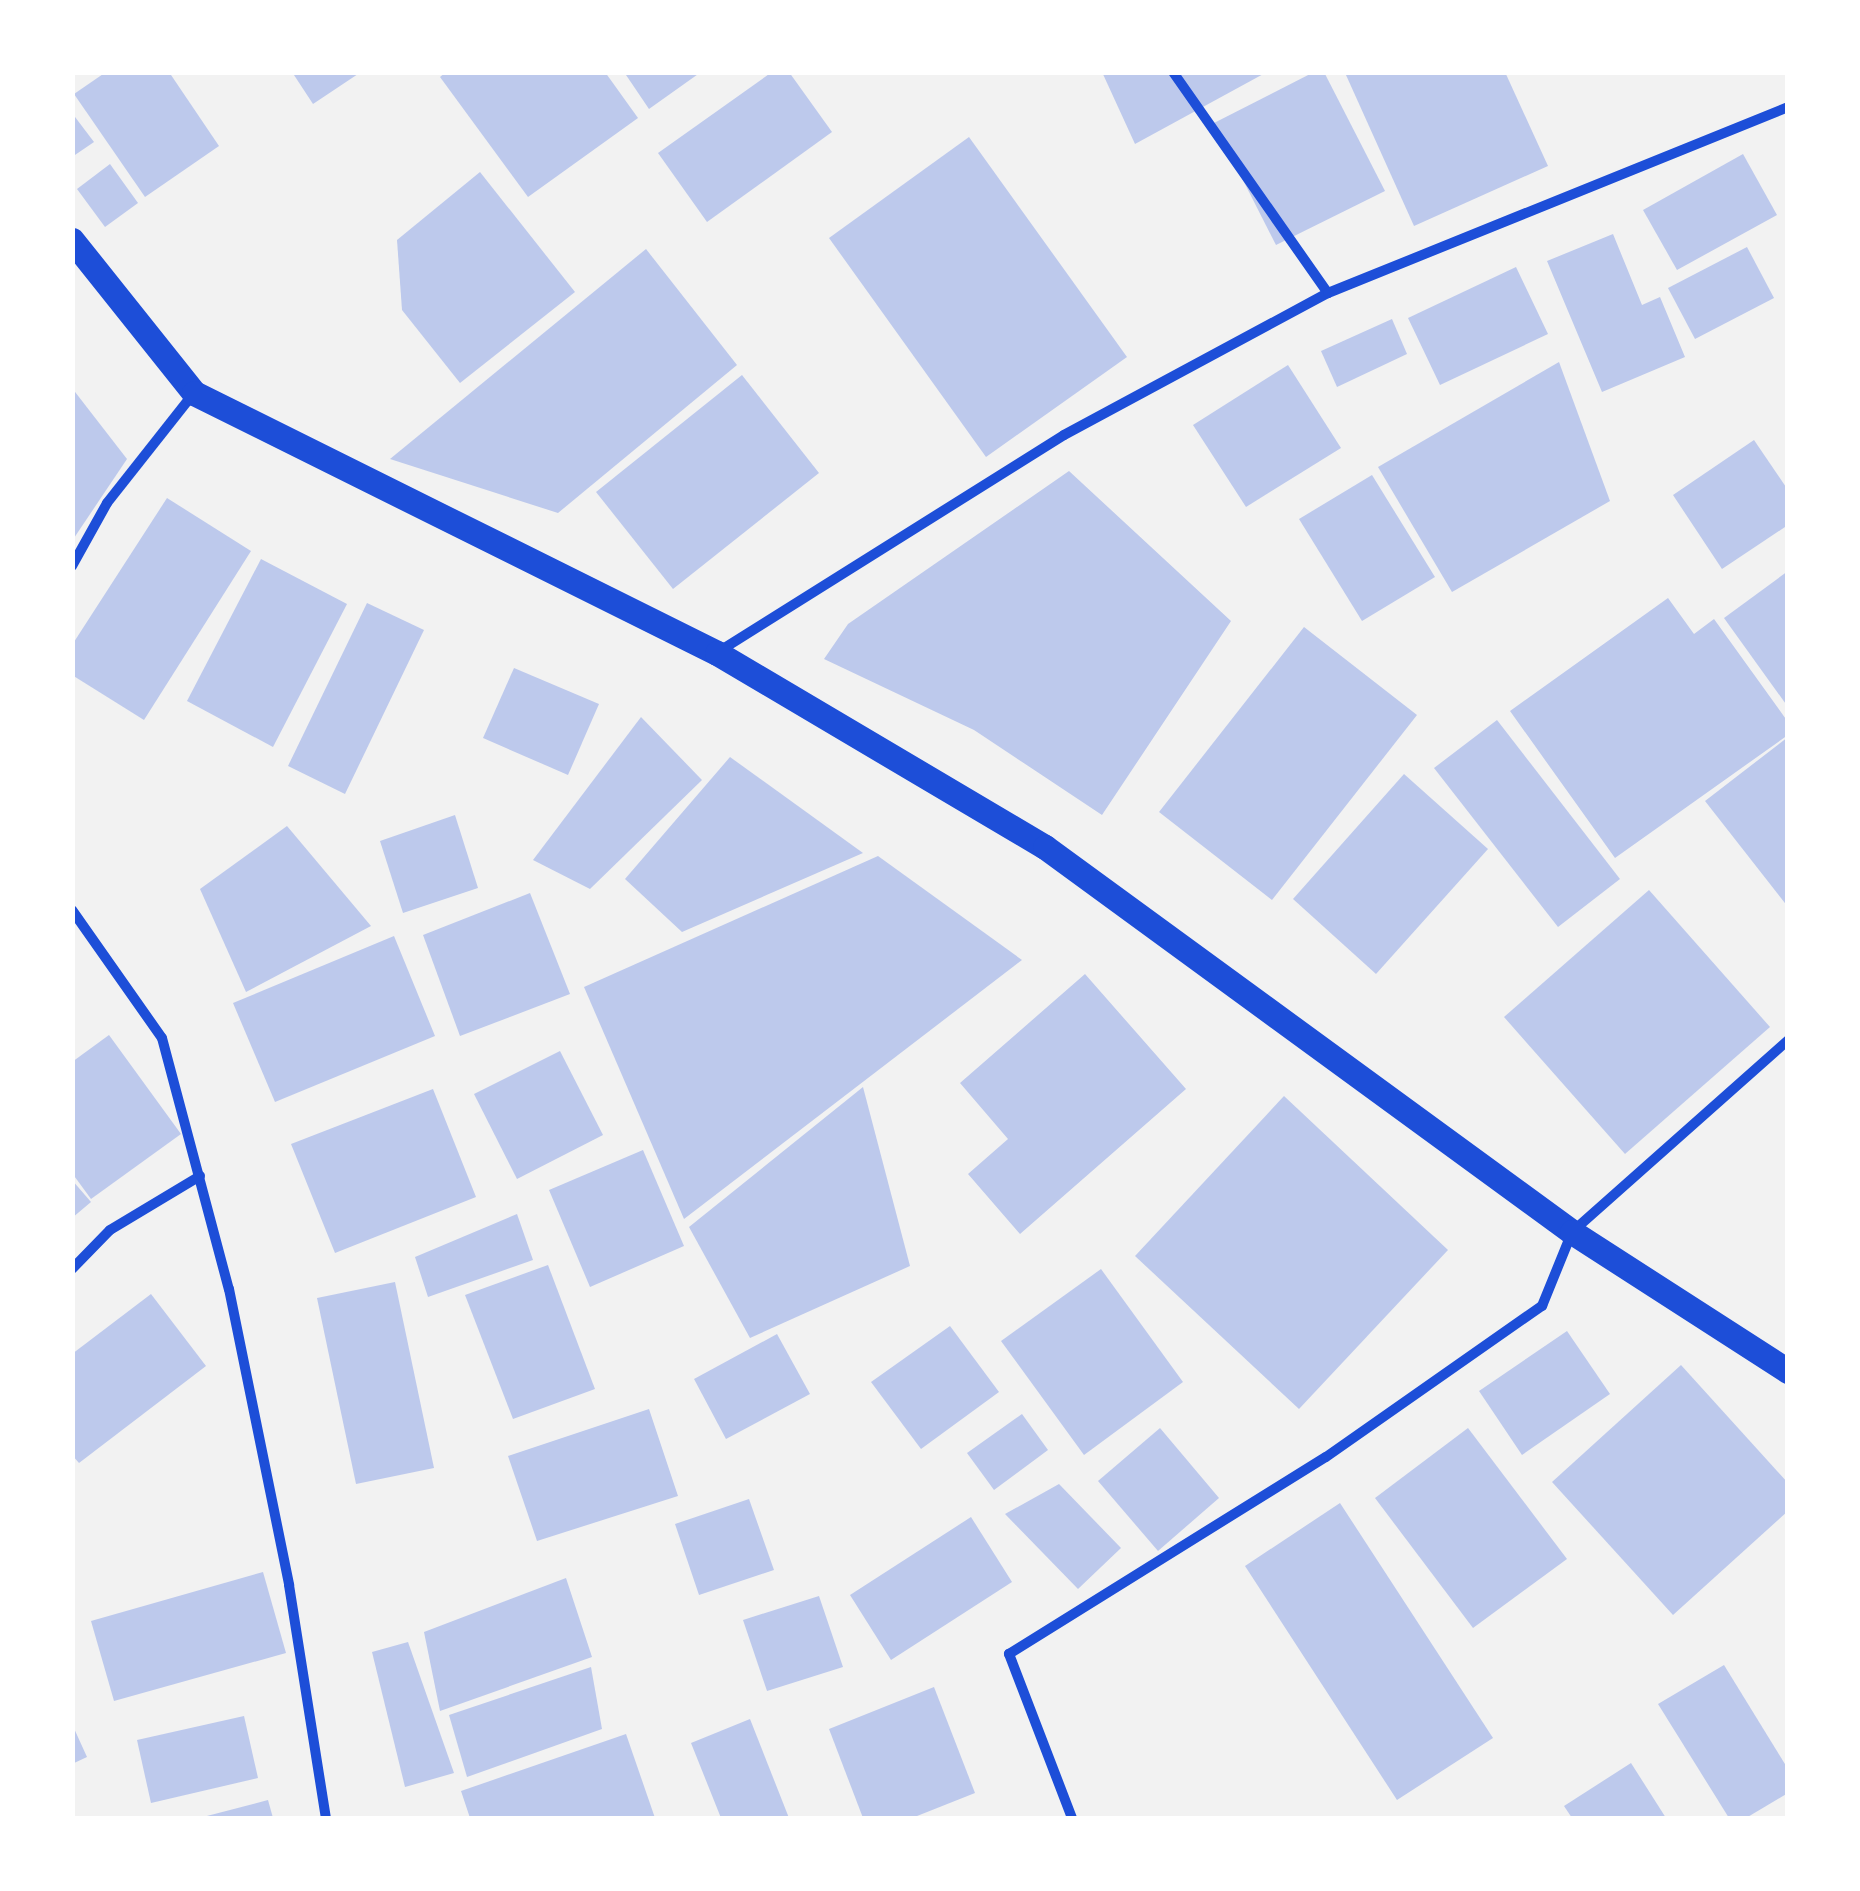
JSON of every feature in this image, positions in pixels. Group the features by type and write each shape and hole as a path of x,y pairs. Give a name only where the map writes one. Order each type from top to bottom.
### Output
{"main road":[{"path":"72,240 194,393 717,652 1045,847 1572,1232 1788,1371"}],"street":[{"path":"1172,72 1328,292"},
{"path":"717,652 1064,436 1328,292 1788,107"},
{"path":"72,566 108,502 194,393"},
{"path":"72,910 162,1038 200,1176 289,1584 326,1818"},
{"path":"1072,1818 1008,1654 1326,1457 1542,1306 1572,1232 1788,1040"},
{"path":"72,1269 110,1230 200,1176"}],"building":[{"path":"106,72 169,72 219,146 145,197 74,94"},
{"path":"292,72 361,72 313,104"},
{"path":"446,72 605,72 638,118 528,197 440,77"},
{"path":"624,72 701,72 649,109"},
{"path":"772,72 789,72 832,132 707,222 658,153"},
{"path":"1102,72 1267,72 1135,144"},
{"path":"1314,72 1324,72 1385,191 1276,245 1214,123"},
{"path":"1505,72 1548,166 1414,226 1346,75"},
{"path":"72,113 94,142 72,157"},
{"path":"969,137 1127,357 986,457 829,238"},
{"path":"1743,154 1777,215 1677,270 1643,210"},
{"path":"110,164 138,203 105,227 77,189"},
{"path":"480,172 575,292 460,383 402,310 397,240"},
{"path":"1613,234 1642,305 1660,297 1685,357 1602,392 1547,261"},
{"path":"1747,247 1774,298 1695,339 1668,288"},
{"path":"646,249 737,365 558,513 390,459"},
{"path":"1516,267 1548,334 1440,385 1408,318"},
{"path":"1392,319 1407,354 1337,387 1321,351"},
{"path":"1559,362 1610,501 1452,592 1378,467"},
{"path":"1288,365 1341,448 1246,507 1193,425"},
{"path":"742,375 819,473 673,589 596,492"},
{"path":"72,388 127,459 72,541"},
{"path":"1754,440 1788,490 1788,525 1722,569 1673,495"},
{"path":"1069,471 1231,621 1102,815 974,730 824,659 848,624"},
{"path":"1372,475 1435,577 1362,621 1299,519"},
{"path":"167,498 251,551 144,720 72,675 72,645"},
{"path":"261,559 347,604 273,747 187,701"},
{"path":"1788,571 1788,707 1724,618"},
{"path":"1668,598 1694,634 1714,619 1788,722 1788,735 1615,858 1510,711"},
{"path":"367,603 424,630 345,794 288,766"},
{"path":"1304,627 1417,715 1272,900 1159,812"},
{"path":"514,668 599,704 568,775 483,738"},
{"path":"641,717 702,780 590,889 533,860"},
{"path":"1497,720 1620,879 1558,927 1434,768"},
{"path":"1788,737 1788,907 1705,801"},
{"path":"730,757 863,853 682,932 625,879"},
{"path":"1404,774 1488,849 1376,974 1293,899"},
{"path":"455,815 478,888 403,913 380,841"},
{"path":"287,826 371,926 246,992 200,889"},
{"path":"878,856 1022,960 684,1219 584,987"},
{"path":"1649,890 1770,1027 1625,1154 1504,1017"},
{"path":"530,893 570,994 460,1036 423,935"},
{"path":"394,936 435,1036 275,1102 233,1003"},
{"path":"1085,974 1186,1089 1020,1234 968,1174 1008,1139 960,1083"},
{"path":"109,1035 181,1134 91,1199 72,1173 72,1062"},
{"path":"560,1051 603,1135 517,1179 474,1094"},
{"path":"863,1087 910,1266 750,1338 689,1227"},
{"path":"433,1089 476,1197 335,1253 291,1144"},
{"path":"1284,1096 1448,1250 1299,1409 1135,1256"},
{"path":"643,1150 684,1246 590,1287 549,1190"},
{"path":"72,1180 91,1202 72,1218"},
{"path":"517,1214 533,1260 428,1297 415,1257"},
{"path":"548,1265 595,1389 513,1419 465,1295"},
{"path":"1101,1269 1183,1382 1084,1455 1001,1341"},
{"path":"395,1282 434,1468 356,1484 317,1298"},
{"path":"151,1294 206,1366 79,1463 72,1455 72,1354"},
{"path":"950,1326 999,1392 921,1449 871,1382"},
{"path":"1567,1331 1610,1394 1522,1455 1479,1391"},
{"path":"777,1334 810,1394 726,1439 694,1379"},
{"path":"1681,1365 1788,1483 1788,1511 1673,1615 1552,1482"},
{"path":"649,1409 678,1496 537,1541 508,1456"},
{"path":"1022,1414 1048,1450 994,1490 967,1453"},
{"path":"1160,1428 1219,1498 1158,1551 1098,1481"},
{"path":"1468,1428 1567,1559 1473,1628 1375,1498"},
{"path":"1059,1484 1121,1548 1078,1589 1005,1514"},
{"path":"749,1499 774,1570 699,1595 675,1524"},
{"path":"1340,1503 1493,1738 1397,1800 1245,1566"},
{"path":"971,1517 1012,1582 891,1660 850,1595"},
{"path":"263,1572 286,1653 114,1701 91,1621"},
{"path":"566,1578 592,1657 440,1711 424,1632"},
{"path":"819,1596 843,1667 767,1691 743,1620"},
{"path":"408,1642 454,1773 405,1787 372,1652"},
{"path":"1724,1665 1788,1769 1788,1793 1746,1818 1729,1818 1658,1704"},
{"path":"591,1667 602,1729 467,1777 449,1715"},
{"path":"934,1687 975,1793 912,1818 863,1818 829,1729"},
{"path":"244,1716 258,1778 151,1803 137,1740"},
{"path":"750,1719 789,1818 721,1818 691,1743"},
{"path":"72,1724 87,1757 72,1764"},
{"path":"626,1734 655,1818 470,1818 461,1791"},
{"path":"1631,1763 1666,1818 1572,1818 1564,1806"},
{"path":"268,1800 273,1818 203,1818 203,1817"}]}
